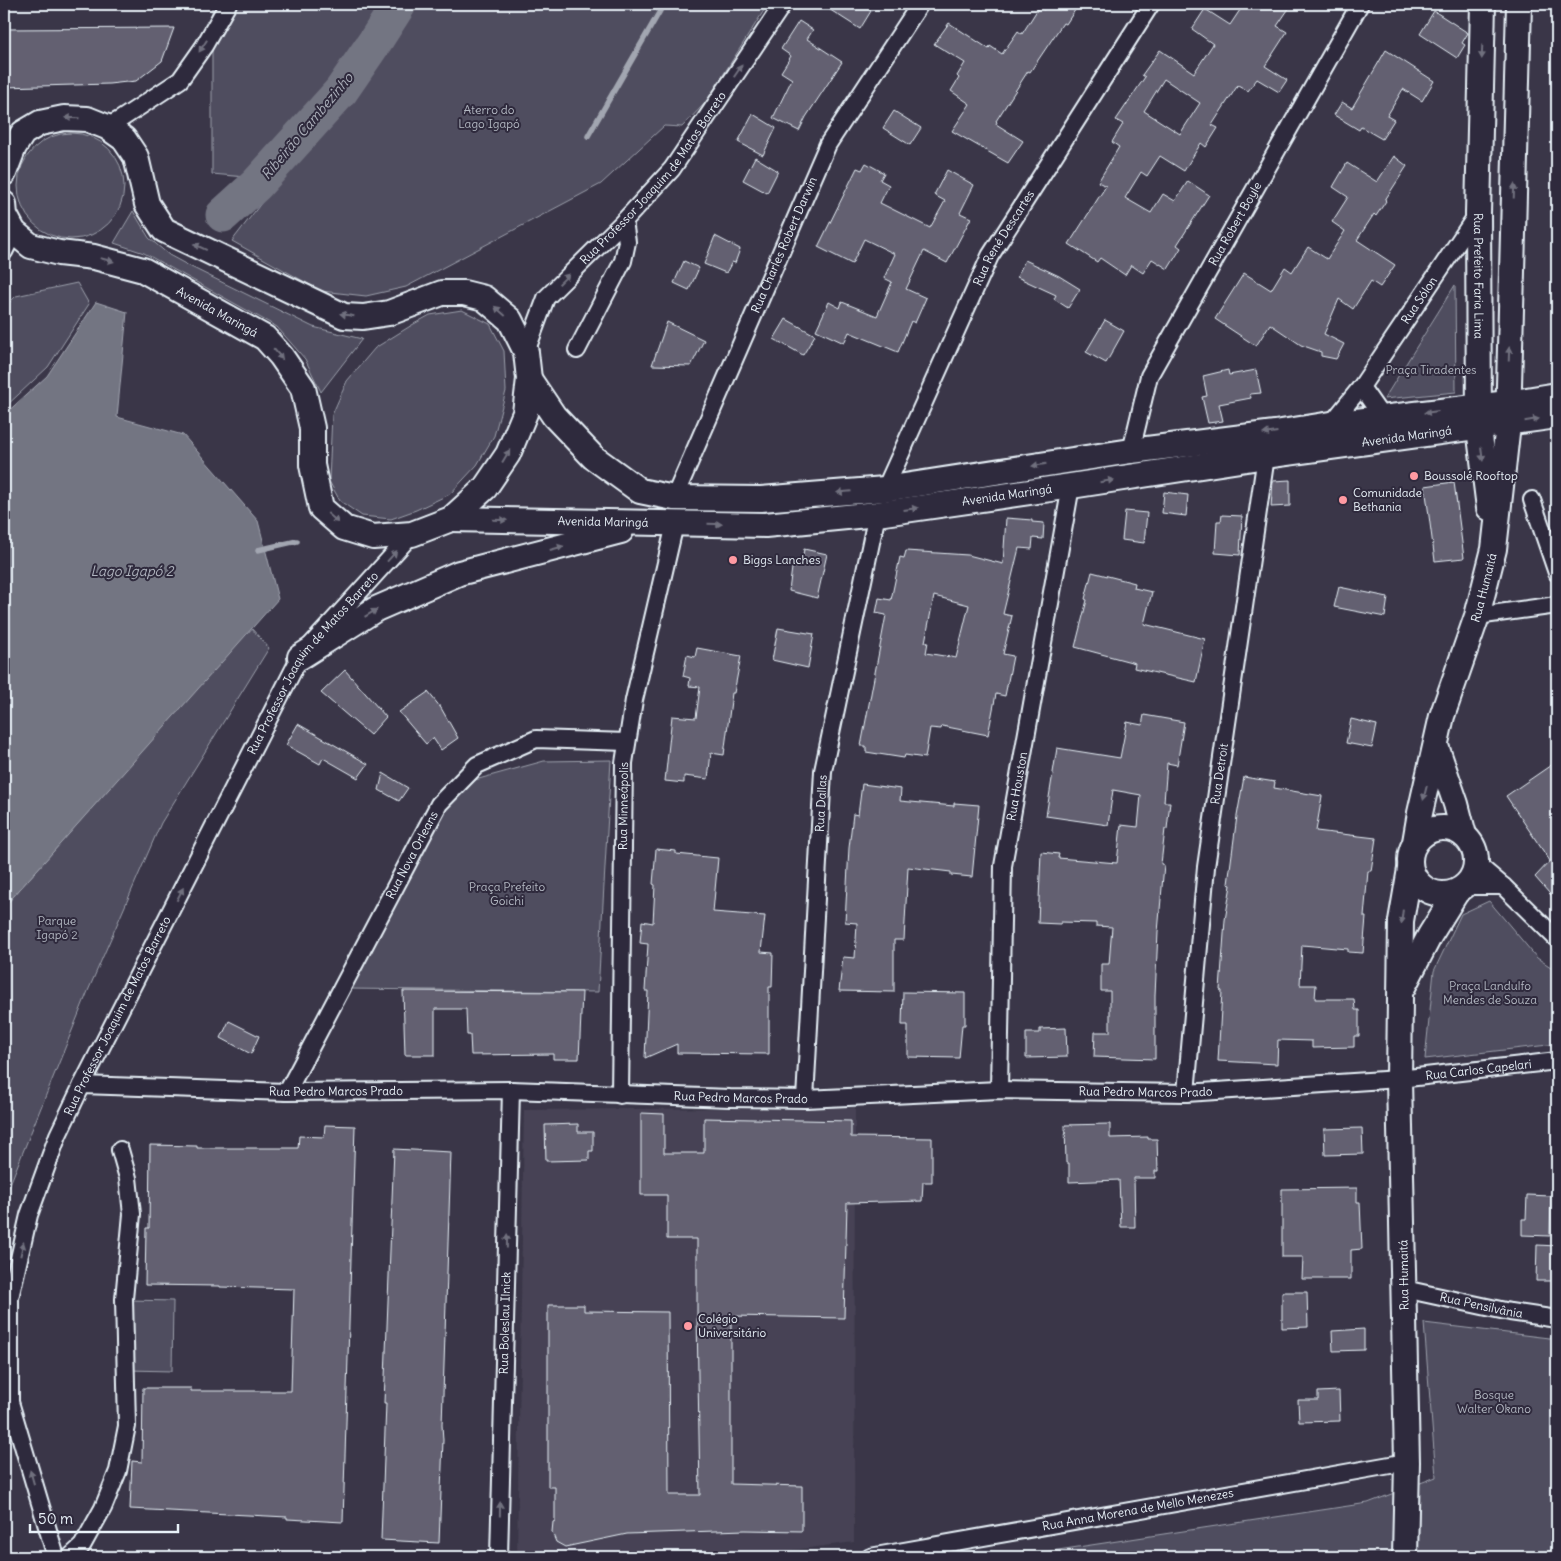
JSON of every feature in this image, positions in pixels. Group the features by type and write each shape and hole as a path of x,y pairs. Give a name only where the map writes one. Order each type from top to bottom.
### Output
{"main road":[{"name":"Rua Prefeito Faria Lima","path":"1483,4 1478,213 1479,417 1494,549"},
{"path":"1508,413 1519,4"},
{"name":"Avenida Maringá","path":"6,223 31,246 59,253 94,257 143,270 265,338 281,356 303,388 312,428 312,465 321,508 344,528 373,537 412,534 451,519 485,488 508,454 525,413 529,379 526,352 510,320 484,298 464,292 442,293 389,313 363,317 344,316 164,230 148,204 136,157 124,139 107,127 87,119 64,118 40,123 23,133 9,147"},
{"path":"4,173 9,147"},
{"name":"Avenida Maringá","path":"529,379 554,416 593,457 640,491 674,498 761,499 885,489 1131,450 1275,433 1331,424 1382,418 1479,417"},
{"name":"Avenida Maringá","path":"1508,413 1557,395"},
{"name":"Avenida Maringá","path":"451,519 765,525 877,514 1072,486 1266,456 1508,413 1557,416"},
{"name":"Rua Humaitá","path":"1415,842 1442,716 1477,616 1494,549 1508,413"},
{"path":"300,657 376,609 459,573 649,524"},
{"path":"1436,746 1456,804 1464,835 1473,848 1476,863 1470,881 1460,889 1437,895 1419,886 1410,869 1410,855 1415,842 1425,833 1438,828 1452,829 1464,835"},
{"name":"Rua Humaitá","path":"1406,1557 1407,1462 1399,1078 1401,921 1410,869"},
{"name":"Rua Humaitá","path":"1400,993 1430,935 1460,889"}],"street":[{"path":"107,127 122,120 180,80 204,46 228,4"},
{"name":"Rua Professor Joaquim de Matos Barreto","path":"526,352 546,298 624,221 672,169 783,4"},
{"name":"Rua Charles Robert Darwin","path":"674,498 828,144 920,4"},
{"name":"Rua René Descartes","path":"885,489 990,256 1151,4"},
{"name":"Rua Robert Boyle","path":"1131,450 1149,376 1360,4"},
{"name":"Rua Sólon","path":"1331,424 1361,387 1478,213"},
{"path":"577,350 623,261 627,242 624,221"},
{"path":"1361,387 1382,418"},
{"name":"Rua Detroit","path":"1186,1093 1206,867 1266,456"},
{"name":"Rua Houston","path":"999,1090 1003,866 1072,486"},
{"path":"1532,500 1557,573"},
{"name":"Rua Dallas","path":"805,1098 824,771 877,514"},
{"name":"Rua Minneápolis","path":"620,1095 624,763 634,700 675,524"},
{"name":"Rua Professor Joaquim de Matos Barreto","path":"56,1557 10,1402 10,1298 30,1215 58,1135 82,1085 300,657 412,534"},
{"path":"1477,616 1557,606"},
{"name":"Rua Nova Orleans","path":"288,1092 439,804 477,765 536,739 628,742"},
{"path":"1476,863 1503,886 1557,939"},
{"path":"1460,889 1503,886"},
{"name":"Rua Carlos Capelari","path":"1399,1078 1557,1061"},
{"name":"Rua Pedro Marcos Prado","path":"82,1085 288,1092 511,1090 620,1095 805,1098 999,1090 1186,1093 1399,1078"},
{"name":"Rua Boleslau Ilnick","path":"499,1557 511,1090"},
{"path":"46,1524 69,1557 82,1546 103,1508 118,1471 127,1426 124,1299 132,1214 128,1178 120,1150"},
{"name":"Rua Pensilvânia","path":"1404,1289 1510,1312 1557,1319"},
{"name":"Rua Anna Morena de Mello Menezes","path":"870,1557 1407,1462"}],"shaded area":[{"name":"Colégio Universitário","path":"855,1107 854,1542 740,1557 517,1557 524,1110"}],"green space":[{"name":"Aterro do Lago Igapó","path":"212,4 768,4 706,102 682,127 664,126 601,184 406,287 366,296 321,291 232,241 279,180 212,174"},
{"path":"71,133 91,137 109,148 120,166 124,186 120,206 109,224 91,235 71,239 51,235 33,224 22,206 18,186 22,166 33,148 51,137"},
{"path":"133,211 149,238 169,255 313,327 362,339 321,392 305,359 277,327 144,253 114,243"},
{"path":"77,283 89,304 48,367 4,408 4,308 16,296"},
{"name":"Praça Tiradentes","path":"1455,285 1456,392 1384,399"},
{"path":"462,310 490,324 504,351 506,391 494,436 477,465 450,494 391,519 362,516 340,501 329,481 332,415 347,381 375,348 412,325 430,315"},
{"name":"Parque Igapó 2","path":"251,628 269,648 161,823 88,991 4,1199 4,907"},
{"name":"Praça Prefeito Goichi","path":"611,760 598,992 349,989 442,811 475,780 544,761"},
{"name":"Praça Landulfo Mendes de Souza","path":"1489,901 1537,958 1557,971 1557,1044 1425,1059 1434,971 1461,914"},
{"path":"130,1300 173,1301 172,1371 128,1370"},
{"name":"Bosque Walter Okano","path":"1424,1323 1557,1339 1557,1557 1012,1557 1368,1503 1436,1477"}],"water":[{"name":"Lago Igapó 2","path":"96,302 127,312 117,417 183,435 258,521 278,599 4,907 4,415 47,376"}],"building":[{"path":"821,4 860,4 871,11 860,29"},
{"path":"1049,4 1079,4 1066,24 1063,23 1030,72 1028,71 996,121 996,124 1023,141 1008,163 952,131 970,104 951,91 965,63 934,44 949,23 989,49 990,46 1002,54 1018,31 1022,34 1039,7 1044,10"},
{"path":"1244,4 1292,4 1277,26 1287,32 1265,66 1287,80 1279,92 1257,79 1248,91 1238,85 1212,125 1218,128 1206,147 1201,143 1184,171 1160,156 1147,176 1141,172 1125,198 1151,213 1163,194 1175,201 1188,181 1209,195 1177,245 1181,248 1168,269 1152,259 1143,273 1131,265 1125,275 1100,258 1097,262 1069,244 1106,186 1098,182 1119,147 1112,142 1123,124 1116,120 1145,77 1142,75 1160,50 1194,73 1213,44 1192,29 1205,9 1230,25","holes":["1164,79 1200,103 1180,134 1144,111"]},
{"path":"1434,11 1468,33 1462,43 1465,45 1457,58 1420,34"},
{"path":"799,21 813,30 807,39 842,62 799,131 773,118 792,79 781,72 791,56 781,49"},
{"path":"174,28 162,61 136,81 109,84 4,87 4,29"},
{"path":"1386,50 1434,81 1422,101 1403,89 1387,116 1394,120 1382,139 1361,127 1359,130 1334,115 1342,102 1352,108"},
{"path":"894,111 921,128 910,145 883,128"},
{"path":"753,114 776,128 763,155 738,142"},
{"path":"1394,156 1407,166 1376,216 1374,214 1357,240 1395,265 1380,287 1371,281 1353,309 1339,299 1324,334 1344,344 1336,359 1321,356 1321,352 1301,345 1270,324 1256,346 1215,319 1244,273 1271,290 1285,267 1292,272 1308,247 1327,259 1345,231 1332,222 1348,197 1333,187 1347,163 1377,182"},
{"path":"755,157 778,171 767,193 743,180"},
{"path":"866,163 884,173 880,180 889,185 880,203 930,228 945,201 934,195 947,170 974,185 960,213 971,218 947,263 924,251 906,289 926,298 915,323 911,321 898,352 849,332 844,343 816,330 829,302 840,308 842,302 877,316 892,282 884,278 895,254 864,239 852,264 818,247 857,168 862,170"},
{"path":"715,236 740,249 735,263 732,262 726,273 704,264"},
{"path":"1025,260 1059,276 1080,289 1068,308 1054,299 1056,295 1017,277"},
{"path":"684,261 699,268 689,290 674,283"},
{"path":"786,319 815,335 803,355 774,339"},
{"path":"1105,320 1124,331 1106,363 1086,352"},
{"path":"667,322 704,340 691,366 652,365"},
{"path":"1228,370 1229,375 1256,370 1261,393 1250,394 1251,398 1219,404 1223,421 1208,423 1202,397 1207,396 1203,376"},
{"path":"1290,480 1290,506 1271,507 1273,481"},
{"path":"1454,482 1464,558 1435,561 1425,486"},
{"path":"1164,492 1188,495 1186,516 1162,513"},
{"path":"1125,511 1147,513 1144,543 1122,540"},
{"path":"1222,515 1242,516 1240,555 1215,553 1217,521 1221,521"},
{"path":"1006,518 1044,523 1043,539 1033,538 1032,549 1019,548 1003,614 1012,616 1003,654 1013,656 1005,696 996,694 988,735 942,726 941,729 930,728 925,758 905,755 904,758 866,752 866,746 861,746 886,615 876,613 879,598 891,600 900,557 904,558 906,551 968,555 1003,564","holes":["934,596 969,605 956,658 926,653 928,642 925,642"]},
{"path":"804,549 827,554 817,598 789,591 792,568 802,561"},
{"path":"1092,572 1135,583 1134,588 1152,592 1144,624 1205,639 1196,682 1134,668 1135,663 1075,647"},
{"path":"1339,587 1388,597 1385,617 1334,607"},
{"path":"778,628 814,634 808,668 772,660"},
{"path":"697,648 741,656 734,693 732,693 724,755 711,753 708,779 684,776 684,783 665,781 672,716 696,718 700,687 689,686 690,678 683,676 687,655 695,657"},
{"path":"345,670 386,717 370,735 321,693"},
{"path":"428,692 441,708 458,738 441,750 433,738 426,744 399,712"},
{"path":"1144,715 1184,722 1177,765 1167,763 1164,802 1170,802 1161,864 1164,865 1155,995 1155,1059 1094,1057 1095,1032 1110,1032 1110,991 1101,991 1101,964 1109,964 1112,927 1096,926 1096,923 1038,923 1041,852 1059,854 1058,858 1117,863 1121,825 1138,827 1141,795 1113,790 1108,825 1046,816 1057,748 1120,758 1127,722 1142,725"},
{"path":"1351,719 1377,725 1372,748 1346,743"},
{"path":"298,724 368,764 358,778 323,758 320,764 286,745"},
{"path":"1557,761 1557,902 1535,877 1550,861 1506,796"},
{"path":"383,773 408,788 399,801 379,790"},
{"path":"1244,777 1275,782 1274,788 1322,796 1316,831 1376,838 1371,871 1368,871 1363,953 1348,952 1348,949 1302,945 1300,985 1316,985 1315,999 1354,999 1355,1010 1359,1010 1359,1036 1354,1036 1354,1047 1312,1048 1312,1041 1278,1040 1277,1064 1218,1061 1222,991 1220,990 1225,920 1231,885 1228,884"},
{"path":"862,784 901,789 900,801 954,806 954,803 979,805 972,877 951,875 951,872 908,867 904,940 894,940 894,992 839,991 843,957 855,958 857,923 845,922 853,814 858,815"},
{"path":"656,849 676,851 676,854 718,858 713,912 765,916 761,952 773,953 772,987 769,987 769,1054 677,1053 677,1044 645,1058 648,991 645,991 648,944 640,943 642,921 653,923 655,885 653,884"},
{"path":"403,991 582,992 579,1059 553,1059 553,1054 471,1055 470,1035 467,1035 466,1009 435,1009 435,1055 405,1055"},
{"path":"903,992 965,993 965,1025 962,1025 959,1058 908,1057 908,1025 902,1025"},
{"path":"229,1021 259,1036 251,1054 221,1038"},
{"path":"1066,1028 1067,1057 1026,1058 1026,1033 1040,1033 1040,1029"},
{"path":"641,1113 664,1114 664,1153 704,1153 704,1118 851,1121 851,1137 932,1138 932,1182 923,1182 922,1201 847,1203 844,1318 731,1316 731,1484 802,1486 802,1531 745,1530 627,1534 565,1547 556,1542 552,1532 553,1522 555,1521 555,1487 548,1487 548,1305 584,1305 584,1311 668,1312 669,1495 700,1495 697,1239 667,1239 667,1195 641,1195"},
{"path":"578,1124 578,1132 593,1132 593,1151 589,1151 589,1160 546,1161 545,1125"},
{"path":"1110,1124 1110,1138 1148,1137 1148,1139 1157,1139 1158,1171 1155,1171 1155,1178 1134,1178 1135,1227 1121,1227 1119,1180 1069,1182 1069,1163 1066,1163 1065,1125"},
{"path":"325,1125 355,1126 343,1522 287,1519 287,1517 130,1509 132,1461 142,1462 143,1388 191,1388 191,1391 291,1391 294,1289 145,1285 146,1228 149,1228 150,1145 197,1146 197,1148 298,1148 299,1136 324,1137"},
{"path":"1362,1128 1363,1154 1325,1155 1324,1129"},
{"path":"394,1149 451,1152 439,1543 381,1540 386,1403 384,1403"},
{"path":"1357,1188 1357,1202 1360,1202 1362,1249 1351,1250 1351,1279 1302,1279 1303,1257 1282,1257 1282,1189"},
{"path":"1527,1195 1551,1196 1550,1236 1522,1235 1522,1219 1526,1219"},
{"path":"1537,1245 1557,1246 1557,1281 1536,1281"},
{"path":"1282,1292 1307,1292 1308,1327 1282,1328"},
{"path":"1364,1329 1364,1350 1333,1351 1332,1331"},
{"path":"1339,1391 1340,1421 1299,1422 1298,1400 1318,1400 1318,1392"}],"waterway":[{"name":"Ribeirão Cambezinho","path":"223,215 256,185 341,91 399,4"},
{"path":"588,136 664,4"},
{"path":"258,550 297,541"}],"place":[{"name":"Boussolé Rooftop","path":"1414,476"},
{"name":"Comunidade Bethania","path":"1343,500"},
{"name":"Biggs Lanches","path":"733,560"},
{"name":"Colégio Universitário","path":"688,1326"}]}
